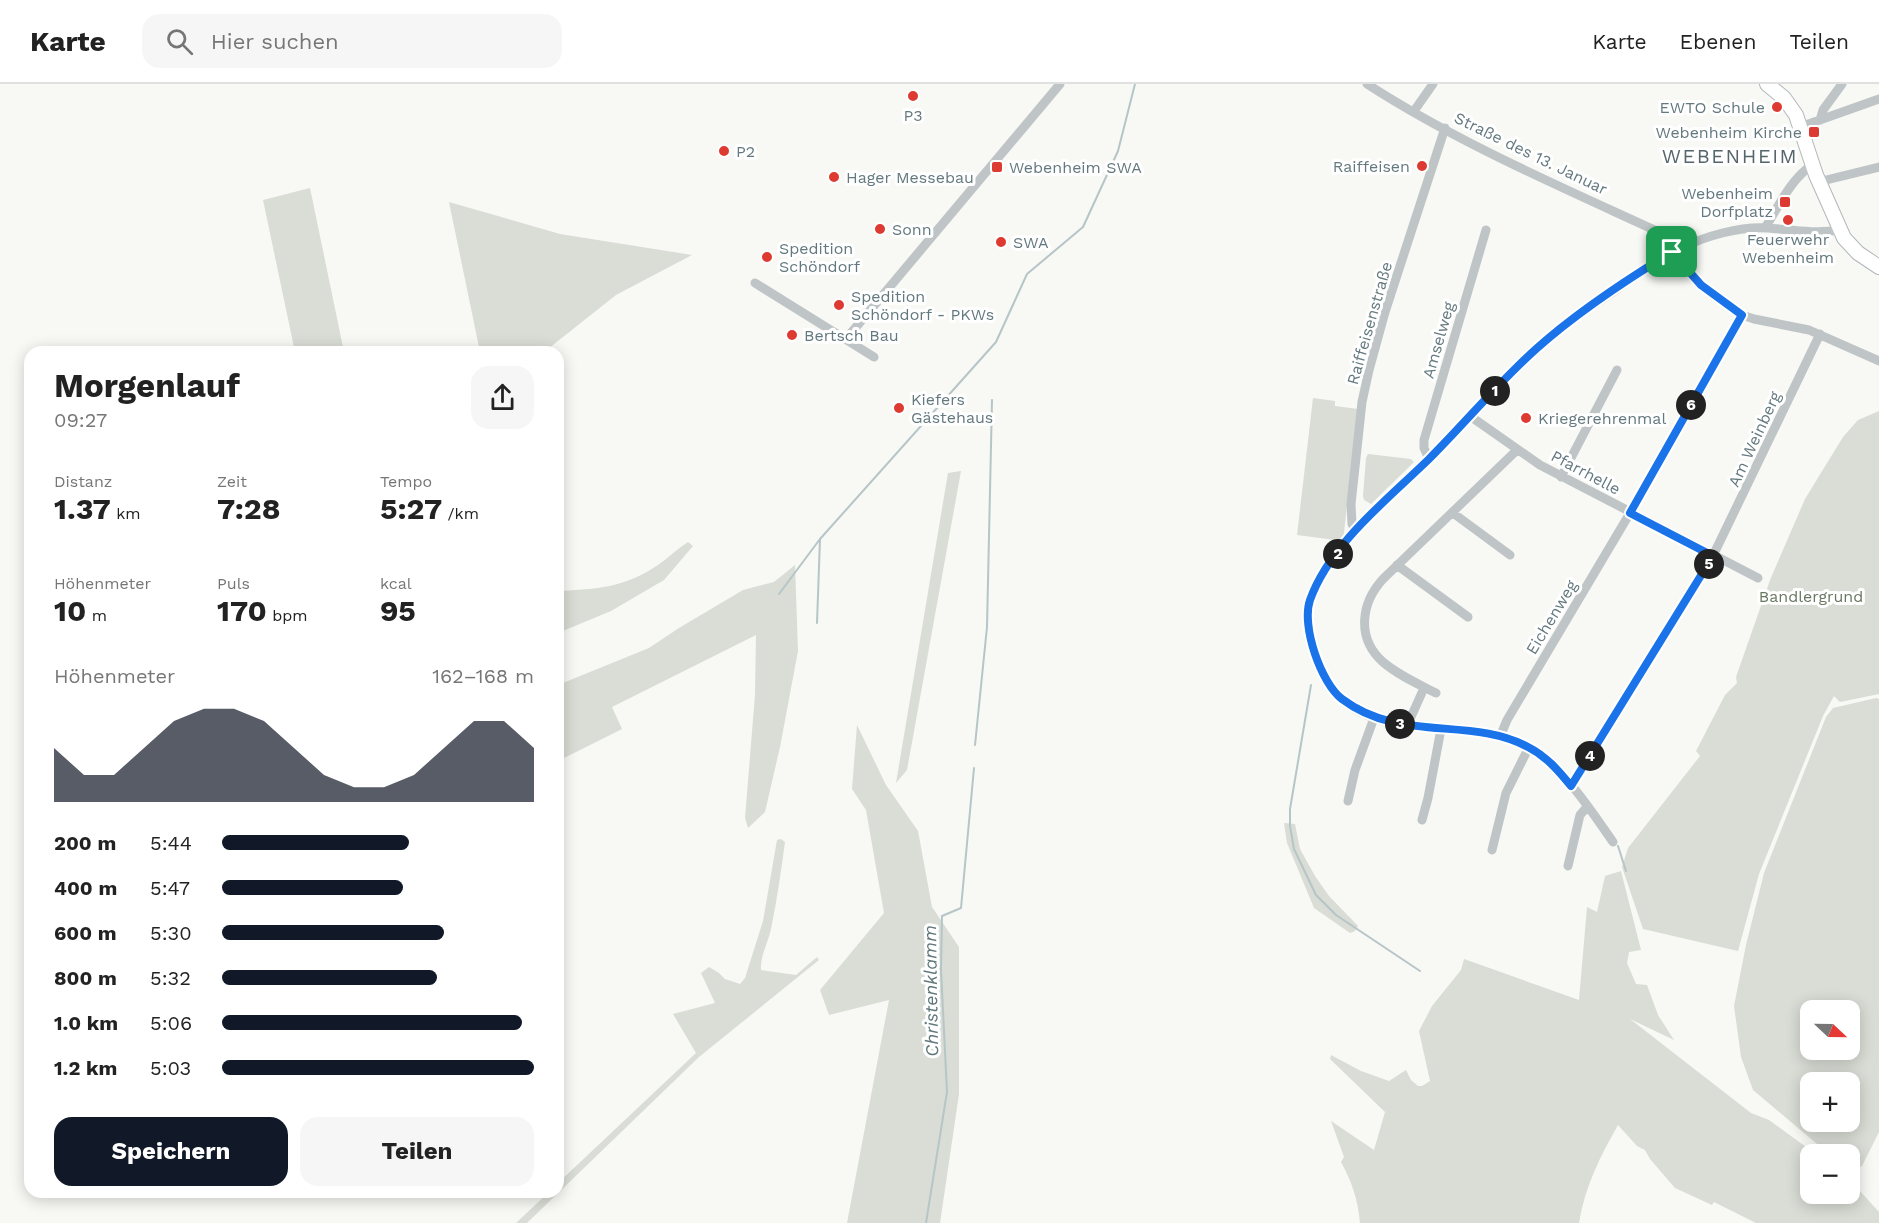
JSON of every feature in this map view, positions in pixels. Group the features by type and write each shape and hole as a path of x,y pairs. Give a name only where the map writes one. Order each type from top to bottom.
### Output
{"main road":[{"path":"1767,84 1790,105 1800,127 1818,182 1840,230 1857,253 1879,267"}],"street":[{"path":"846,339 1060,84"},
{"name":"Straße des 13. Januar","path":"1367,84 1506,160 1674,240 1677,250 1701,285 1742,315"},
{"path":"1414,111 1433,84"},
{"path":"1820,120 1824,110 1842,84"},
{"path":"1800,127 1879,99"},
{"name":"Raiffeisenstraße","path":"1356,530 1352,524 1351,504 1362,402 1369,370 1445,128"},
{"path":"1765,228 1792,184 1804,170 1812,165"},
{"path":"1818,182 1879,167"},
{"path":"1613,842 1550,762 1529,747 1500,737 1407,726 1374,718 1341,698 1324,675 1310,638 1307,617 1309,603 1316,586 1356,530 1536,349 1646,268 1677,250 1710,237 1765,228 1803,233 1840,230"},
{"name":"Amselweg","path":"1429,459 1424,448 1424,440 1485,230"},
{"path":"755,283 874,357"},
{"path":"1742,315 1820,334 1875,359"},
{"name":"Eichenweg","path":"1500,737 1507,720 1630,513 1742,315"},
{"name":"Am Weinberg","path":"1571,786 1713,556 1820,334"},
{"path":"1561,477 1617,370"},
{"name":"Pfarrhelle","path":"1470,416 1517,450 1561,477 1758,578"},
{"path":"1436,693 1424,688 1382,661 1372,650 1364,618 1368,599 1373,590 1397,565 1517,450"},
{"path":"1453,513 1510,555"},
{"path":"1397,565 1468,617"},
{"path":"1407,726 1424,688"},
{"path":"1348,801 1357,763 1374,718"},
{"path":"1422,820 1442,729"},
{"path":"1492,850 1506,793 1529,747"},
{"path":"1568,866 1580,815 1587,807"}],"green space":[{"path":"310,188 343,346 294,346 263,200"},
{"path":"449,202 560,234 692,255 616,295 552,346 479,346"},
{"path":"1313,398 1335,401 1335,406 1358,409 1343,541 1297,535"},
{"name":"Bandlergrund","path":"1879,411 1879,694 1840,702 1834,696 1823,716 1759,874 1738,951 1643,929 1622,867 1628,848 1700,756 1696,751 1725,695 1737,683 1736,677 1770,580 1805,499 1843,437 1858,420"},
{"path":"1368,454 1411,459 1414,462 1371,504 1364,500 1363,496"},
{"path":"961,471 907,770 896,783 948,473"},
{"path":"688,542 693,546 664,580 611,611 564,631 564,591 598,588 622,583 658,565"},
{"path":"795,565 798,651 765,812 748,828 745,818 755,695 756,635 612,707 622,729 564,758 564,683 649,648 743,590 774,582"},
{"path":"1879,699 1879,1132 1860,1167 1860,1144 1817,1144 1803,1132 1860,1132 1860,1072 1800,1072 1800,1130 1753,1090 1741,1057 1734,1006 1764,873 1826,717 1833,708"},
{"path":"857,725 886,785 918,831 932,907 959,947 959,1094 940,1223 847,1223 889,1000 829,1015 820,990 884,913 866,810 852,789"},
{"path":"1284,823 1295,824 1300,849 1315,876 1329,896 1358,926 1355,931 1350,933 1314,908 1287,843"},
{"path":"781,839 785,842 771,929 761,970 796,975 817,957 819,960 699,1057 564,1187 564,1177 696,1053 673,1014 715,1003 701,973 709,967 725,979 740,984 745,978 763,921 777,840"},
{"path":"1621,871 1641,950 1629,952 1627,963 1636,984 1647,985 1658,1015 1674,1040 1630,1019 1751,1113 1769,1120 1802,1144 1800,1144 1800,1204 1860,1204 1860,1191 1879,1212 1879,1223 1756,1223 1714,1202 1712,1205 1675,1188 1645,1150 1637,1146 1618,1125 1594,1172 1579,1223 1360,1223 1356,1199 1341,1162 1344,1157 1331,1121 1374,1150 1385,1112 1330,1059 1331,1055 1361,1071 1389,1081 1406,1070 1411,1080 1418,1086 1430,1081 1419,1031 1432,1006 1461,970 1464,959 1579,1000 1587,907 1597,912 1605,876"},
{"path":"543,1198 553,1198 527,1223 516,1223"}],"waterway":[{"path":"779,594 820,539 996,342 1027,274 1083,227 1118,151 1135,84"},
{"name":"Christenklamm","path":"975,745 987,627 992,400"},
{"path":"817,623 820,539"},
{"path":"1311,685 1290,809 1294,849 1316,895 1336,915 1420,971"},
{"name":"Christenklamm","path":"926,1223 947,1092 941,970 942,916 961,908 974,768"},
{"path":"1618,846 1626,871"}],"place":[{"name":"P3","path":"913,96"},
{"name":"EWTO Schule","path":"1777,107"},
{"name":"Webenheim Kirche","path":"1814,132"},
{"name":"P2","path":"724,151"},
{"name":"Raiffeisen","path":"1422,166"},
{"name":"Webenheim SWA","path":"997,167"},
{"name":"Hager Messebau","path":"834,177"},
{"name":"Webenheim Dorfplatz","path":"1785,202"},
{"name":"Feuerwehr Webenheim","path":"1788,220"},
{"name":"Sonn","path":"880,229"},
{"name":"SWA","path":"1001,242"},
{"name":"Spedition Schöndorf","path":"767,257"},
{"name":"Spedition Schöndorf - PKWs","path":"839,305"},
{"name":"Bertsch Bau","path":"792,335"},
{"name":"Kiefers Gästehaus","path":"899,408"},
{"name":"Kriegerehrenmal","path":"1526,418"}],"district":[{"name":"WEBENHEIM","path":"1730,156"}],"route":[{"path":"1672,252 1701,285 1742,315 1630,513 1713,556 1646,668 1571,786 1550,762 1529,747 1515,741 1484,734 1390,723 1374,718 1341,698 1324,675 1310,638 1307,617 1309,603 1316,586 1327,569 1370,515 1429,459 1536,349 1577,317 1672,252"}]}
